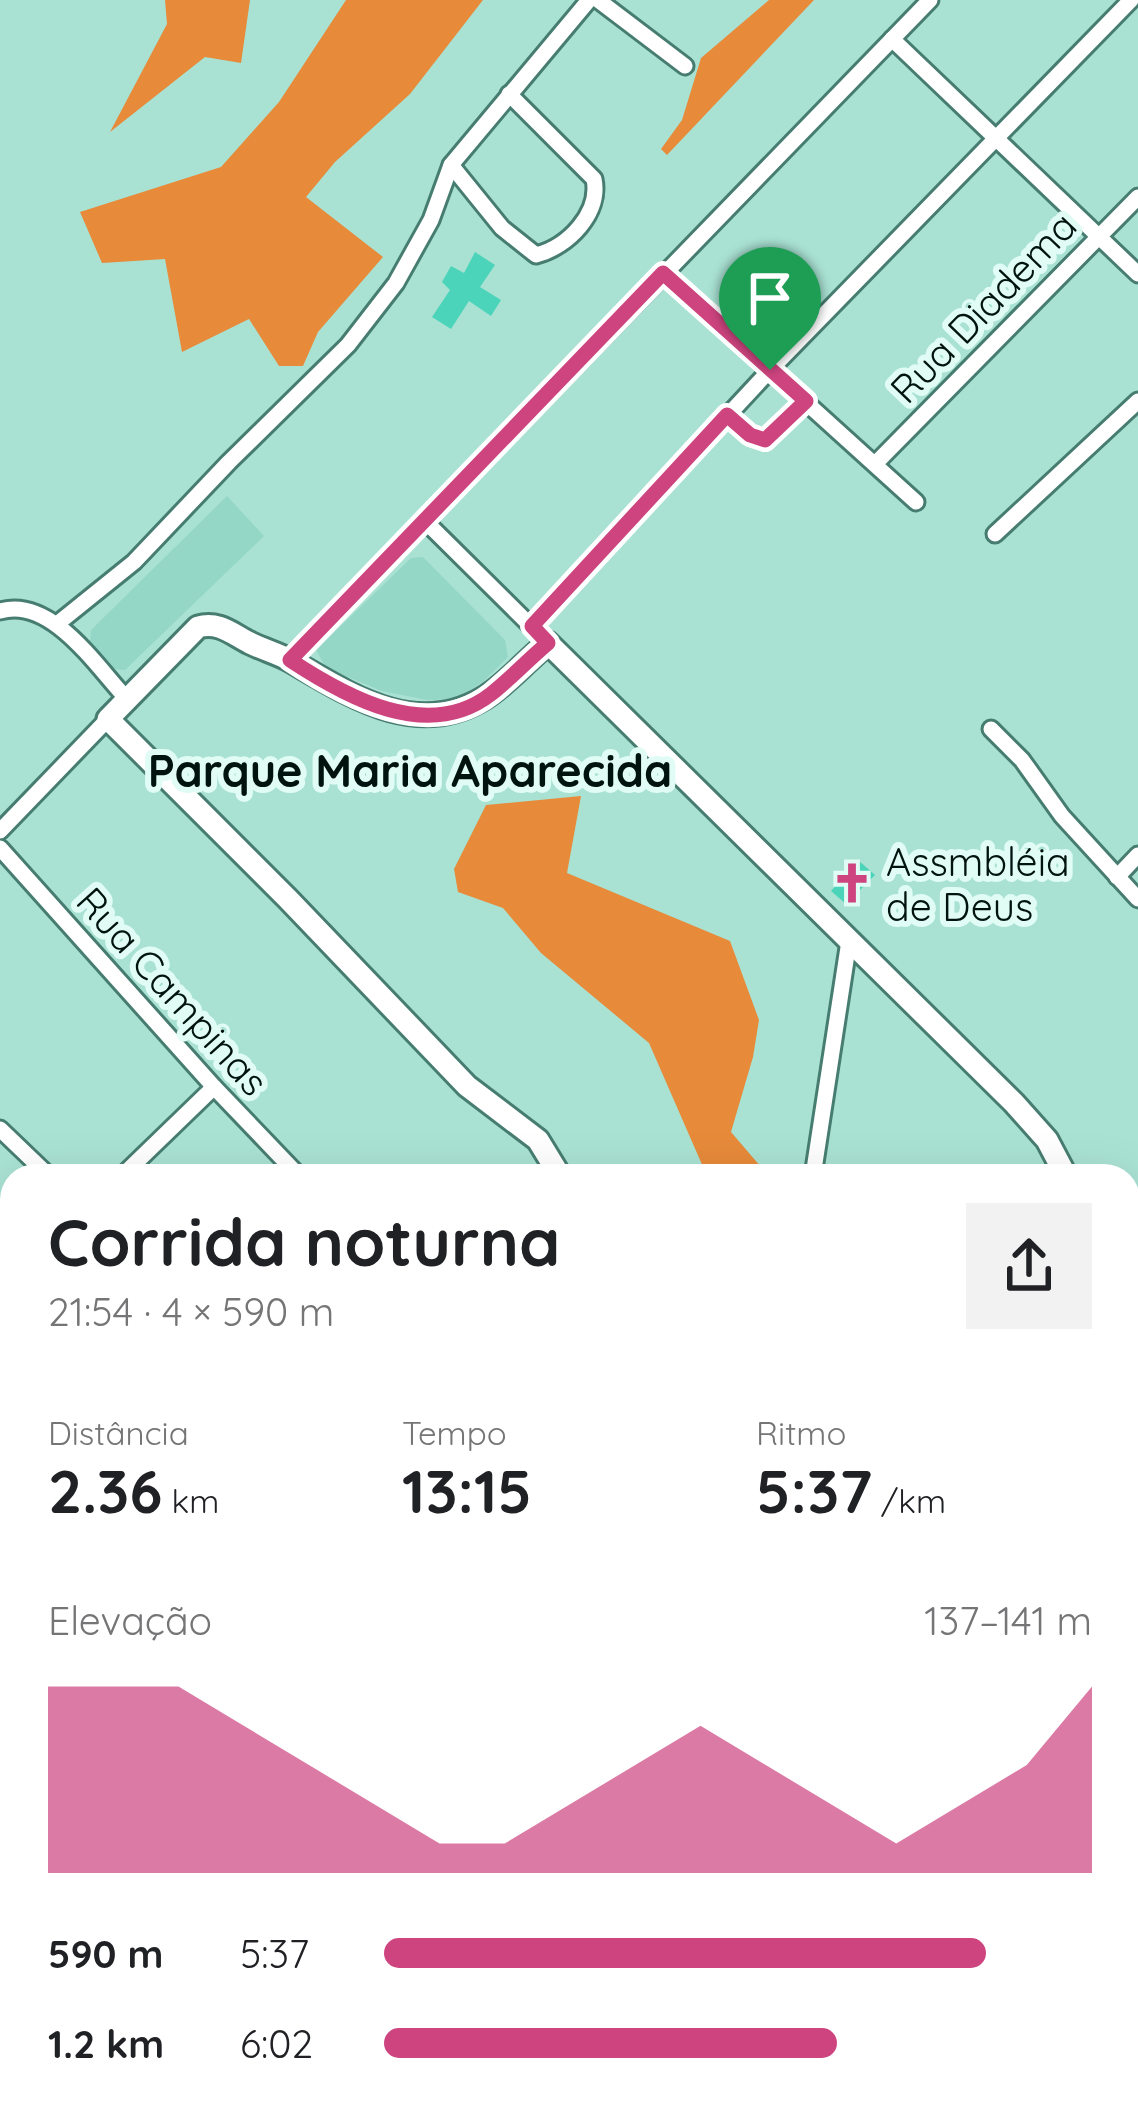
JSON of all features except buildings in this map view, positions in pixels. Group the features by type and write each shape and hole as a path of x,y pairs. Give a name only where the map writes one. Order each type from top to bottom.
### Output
{"street":[{"path":"57,624 134,562 348,346 396,283 430,220 451,165 589,0"},
{"path":"598,0 685,66"},
{"path":"290,660 930,0"},
{"path":"0,832 198,627 209,624 290,660 323,682 378,706 418,716 445,716 489,695 727,415 1131,0"},
{"path":"892,39 1138,274"},
{"path":"451,165 502,228 536,255 548,252 585,223 597,192 594,179 509,94"},
{"name":"Rua Diadema","path":"875,464 1138,197"},
{"path":"663,273 916,502"},
{"path":"995,534 1138,401"},
{"path":"424,520 1014,1102 1047,1140 1060,1164"},
{"path":"0,611 25,611 57,624 126,698"},
{"path":"108,719 467,1086 538,1140 553,1164"},
{"path":"991,729 1138,899"},
{"name":"Rua Campinas","path":"0,848 287,1164"},
{"path":"1118,877 1138,855"},
{"path":"815,1164 849,941"},
{"path":"135,1164 214,1088"},
{"path":"0,1130 36,1164"}],"lane":[{"path":"727,415 750,435 765,440 806,401"}],"shaded area":[{"path":"165,0 250,0 241,63 205,57 110,132 167,24"},
{"path":"346,0 483,0 410,94 335,162 306,197 383,257 318,332 303,366 279,366 249,319 182,352 165,259 102,263 80,212 221,167 279,102"},
{"path":"769,0 814,0 667,155 661,149 682,120 701,58"},
{"path":"227,496 264,536 125,670 113,669 90,641 91,630"},
{"path":"423,557 505,640 508,657 483,682 455,699 427,700 382,691 326,668 316,650 411,558"},
{"path":"581,796 567,873 730,941 759,1020 731,1132 758,1164 702,1164 649,1043 541,953 503,908 458,892 454,869 486,805"}],"place":[{"name":"Assmbléia de Deus","path":"852,883"}],"district":[{"name":"Parque Maria Aparecida","path":"410,770"}],"route":[{"path":"663,273 770,370 806,401 765,440 750,435 727,415 532,626 548,643 489,695 445,716 418,716 378,706 323,682 290,660 663,273"}]}
